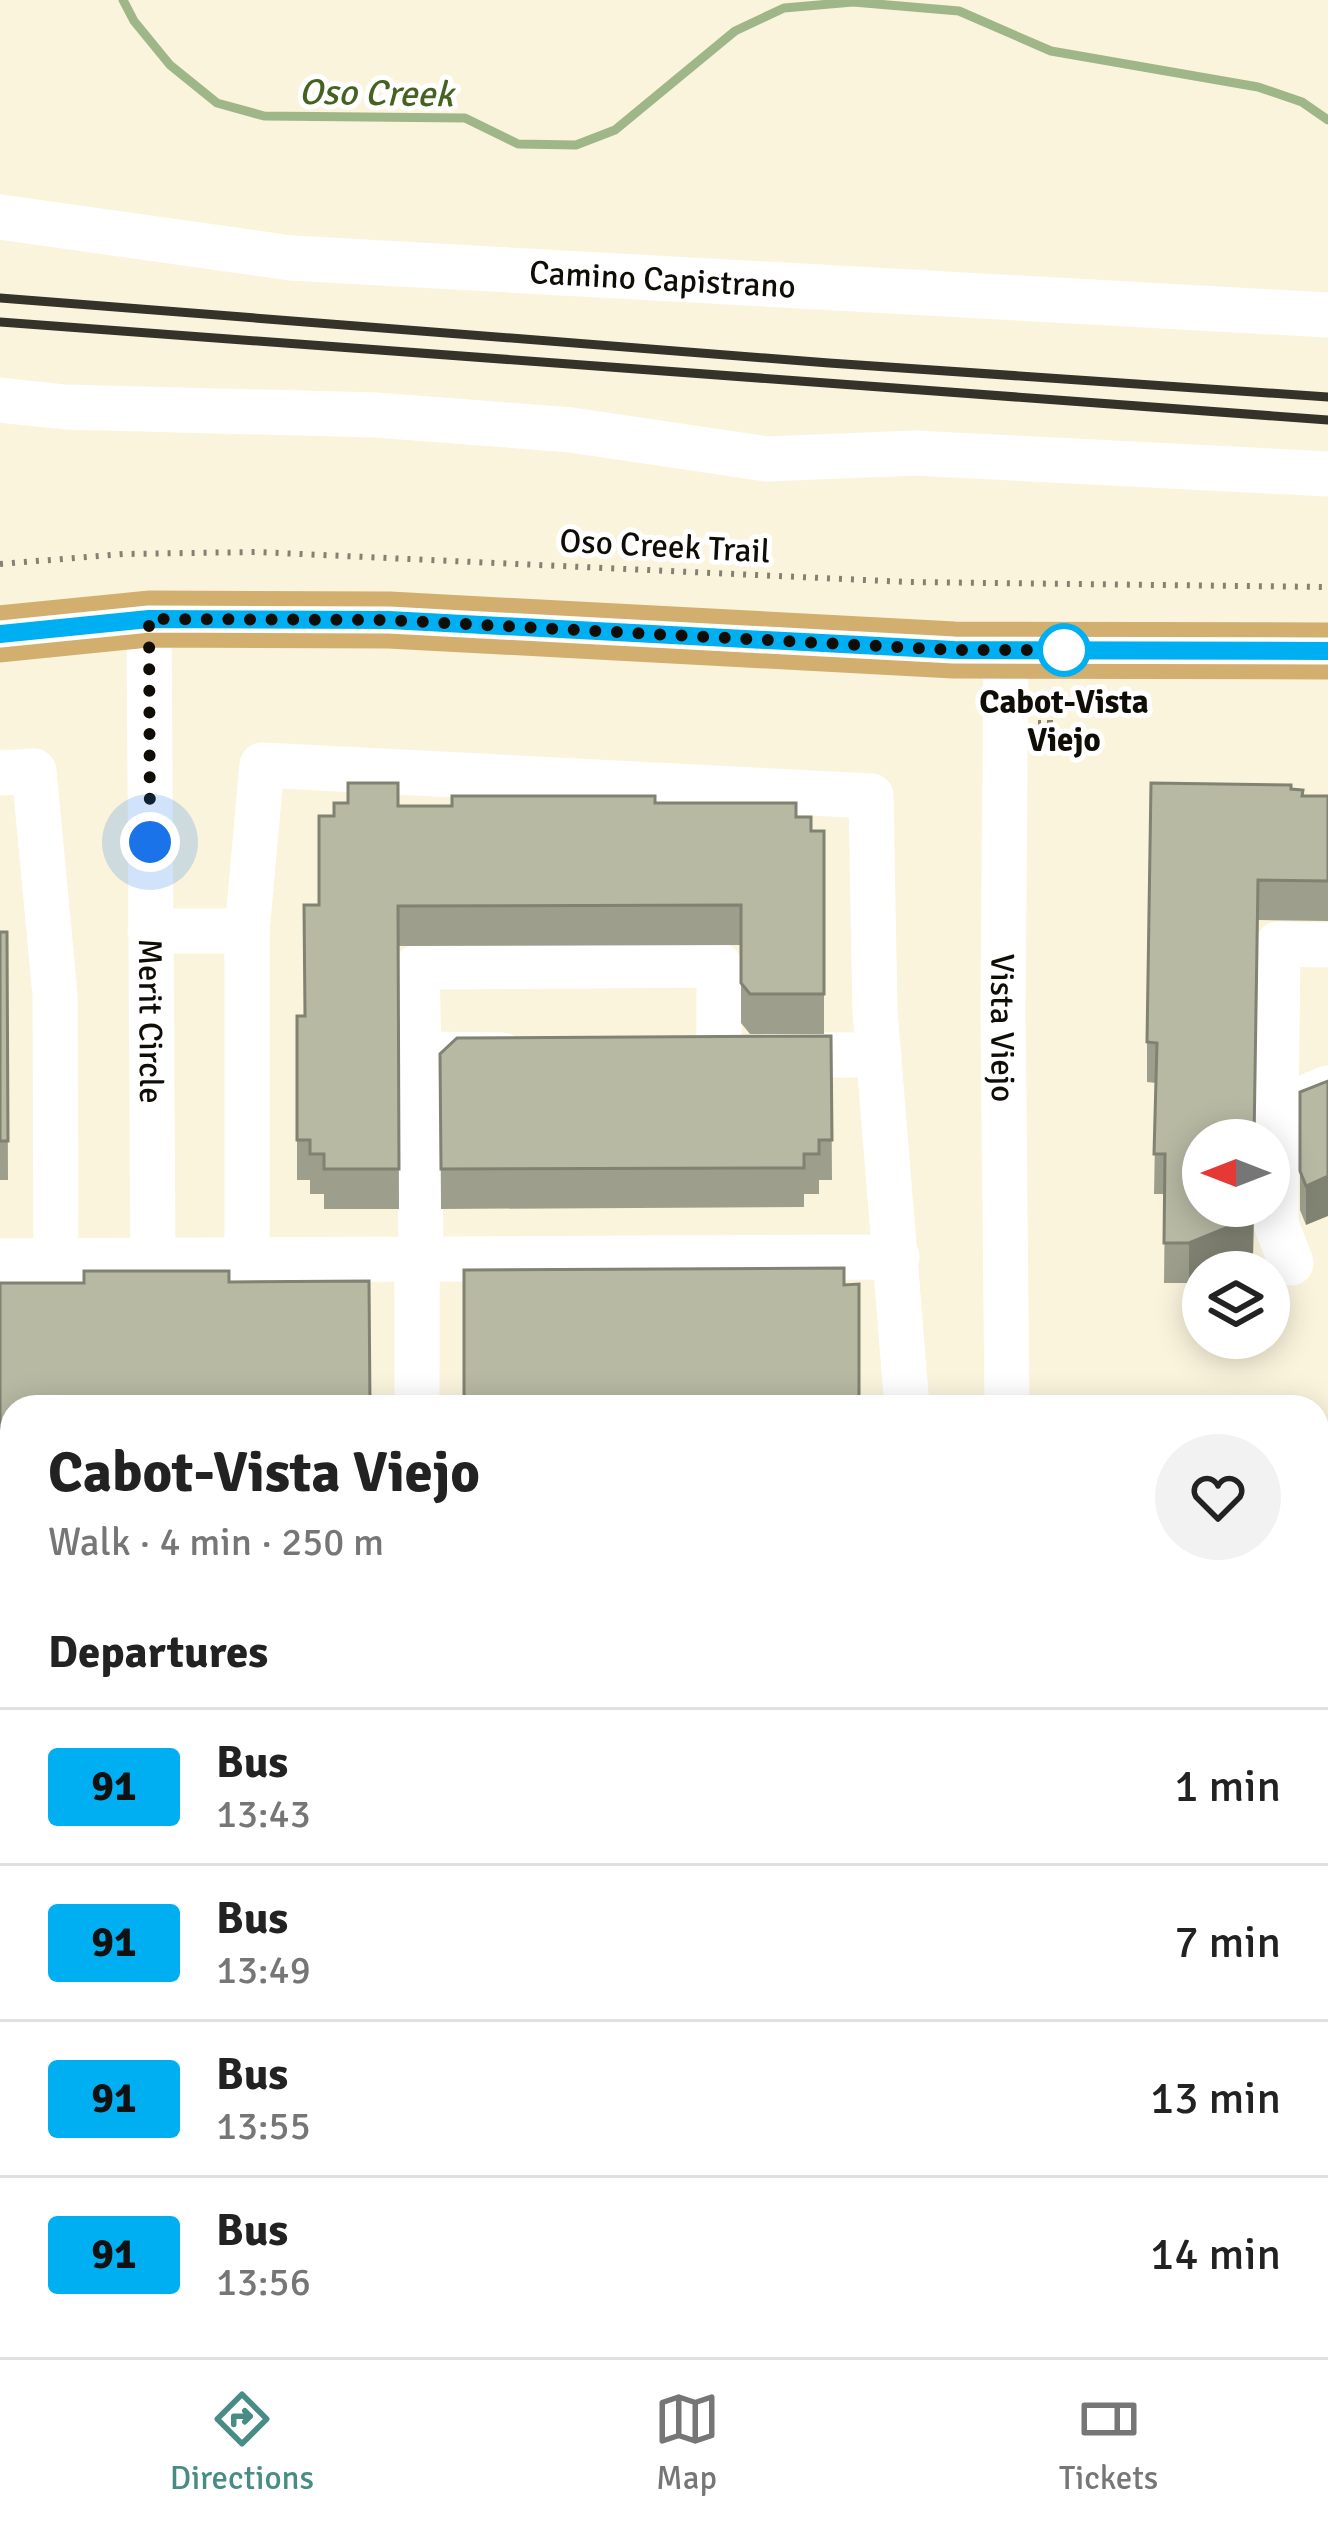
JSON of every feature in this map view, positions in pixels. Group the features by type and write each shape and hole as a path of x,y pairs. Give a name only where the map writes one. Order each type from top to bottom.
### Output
{"main road":[{"path":"0,634 149,619 389,620 1006,650 1328,651"}],"street":[{"name":"Camino Capistrano","path":"0,217 291,258 1328,315"},
{"path":"0,400 65,407 420,418 571,430 767,459 915,453 1328,474"},
{"name":"Merit Circle","path":"149,619 153,1259"},
{"name":"Vista Viejo","path":"1006,650 1007,1395"},
{"path":"247,1259 247,931 262,765 871,796 879,1055 906,1395"},
{"path":"0,773 34,771 55,995 56,1262"},
{"path":"150,931 247,931"},
{"path":"1291,1263 1276,1225 1279,944 1328,945"},
{"path":"417,1395 417,967 719,965 719,1055"},
{"path":"418,1054 534,1054"},
{"path":"673,1055 879,1055"},
{"path":"1276,1110 1328,1088"},
{"path":"0,1261 897,1257"}],"path":[{"name":"Oso Creek Trail","path":"0,564 124,554 257,552 932,583 1328,587"}],"building":[{"path":"348,783 398,783 398,806 452,806 452,796 655,796 655,803 796,803 796,817 811,817 811,831 824,831 824,994 750,994 741,983 741,905 398,906 399,1169 324,1169 324,1154 310,1154 310,1140 297,1140 297,1016 305,1016 304,905 319,905 319,816 334,816 334,803 348,803"},
{"path":"1151,783 1291,785 1291,789 1303,790 1302,796 1328,796 1328,881 1258,880 1254,1119 1182,1119 1182,1227 1228,1227 1189,1243 1164,1243 1165,1154 1154,1154 1157,1043 1147,1042"},
{"path":"0,932 7,932 8,1141 0,1141"},
{"path":"831,1036 832,1140 819,1140 819,1154 804,1154 804,1168 441,1169 440,1054 457,1038"},
{"path":"1328,1081 1328,1176 1306,1186 1300,1171 1300,1092"},
{"path":"844,1268 844,1285 859,1284 859,1395 464,1395 464,1270"},
{"path":"84,1271 229,1271 229,1282 369,1281 370,1395 0,1395 0,1283 84,1283"}],"waterway":[{"name":"Oso Creek","path":"123,0 170,65 217,103 264,116 465,118 518,144 576,145 615,130 735,31 784,8 853,2 959,11 1051,51 1258,87 1302,102 1328,120"}],"railway":[{"path":"0,298 1328,397"},
{"path":"0,322 1328,420"}],"bus line":[{"name":"91","path":"0,634 149,619 389,620 954,650 1328,651"}],"place":[{"name":"Cabot-Vista Viejo","path":"1064,650"}],"route":[{"path":"150,842 149,619 389,620 954,650 1064,650"}]}
